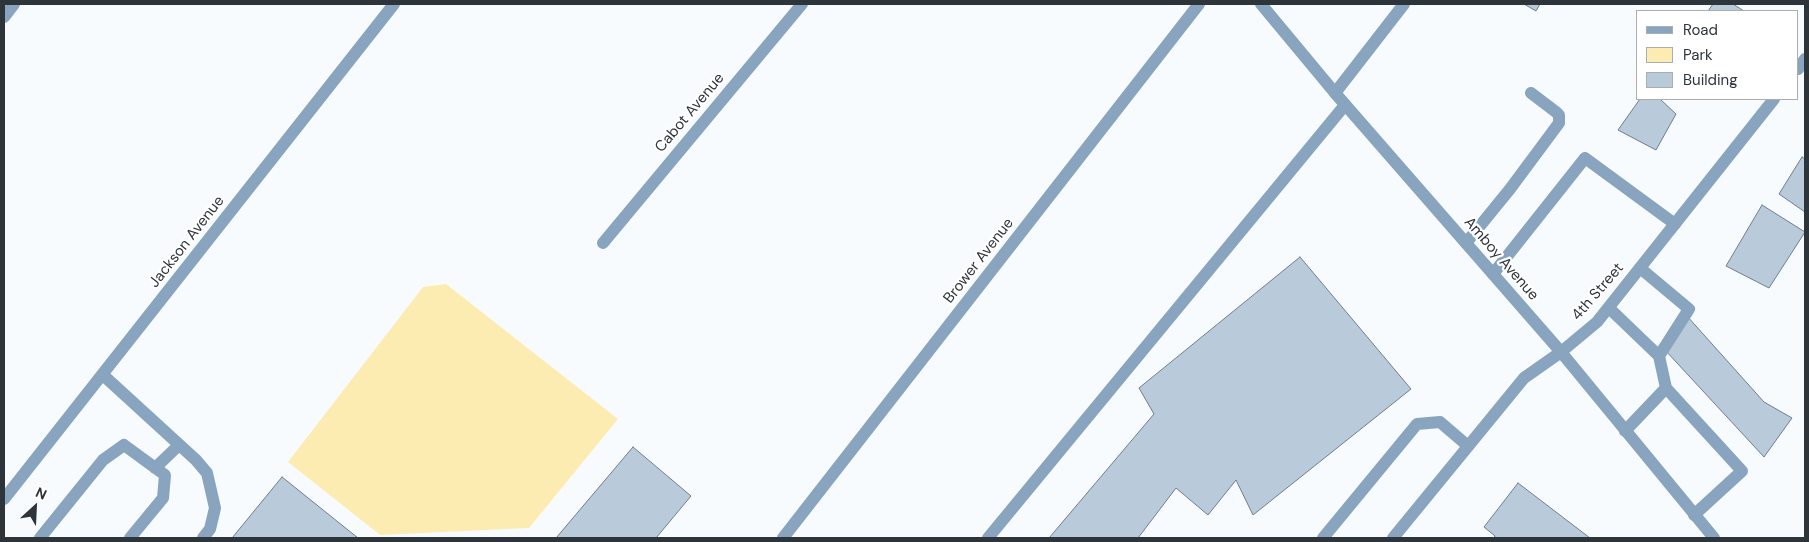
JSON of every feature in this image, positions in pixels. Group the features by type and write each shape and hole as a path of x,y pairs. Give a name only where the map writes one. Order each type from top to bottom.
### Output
{"street":[{"path":"4,17 14,4"},
{"name":"Jackson Avenue","path":"4,499 394,4"},
{"name":"Cabot Avenue","path":"603,243 802,4"},
{"name":"Brower Avenue","path":"783,538 1199,4"},
{"name":"Amboy Avenue","path":"1261,4 1345,105 1561,352 1714,538"},
{"path":"1335,93 1404,4"},
{"path":"1466,243 1510,189 1559,123 1559,115 1531,92"},
{"name":"4th Street","path":"1393,538 1524,378 1561,352 1597,322 1773,100"},
{"path":"988,538 1345,105"},
{"path":"1492,274 1585,158 1675,224"},
{"path":"1640,268 1689,309 1659,356"},
{"path":"1609,308 1659,356 1666,388 1742,472 1694,515"},
{"path":"102,375 179,444 207,473 215,508 210,529 203,538"},
{"path":"1626,430 1666,388"},
{"path":"1323,538 1417,424 1440,422 1468,446"},
{"path":"155,468 179,444"},
{"path":"40,538 103,460 124,445 165,475 163,498 130,538"}],"green space":[{"path":"446,284 618,419 529,528 380,535 288,462 423,287"}],"building":[{"path":"1524,4 1540,4 1536,11"},
{"path":"1713,4 1733,4 1742,10 1709,10"},
{"path":"1639,100 1661,100 1676,114 1656,150 1618,130"},
{"path":"1802,157 1805,159 1805,212 1779,194"},
{"path":"1762,205 1805,232 1769,288 1726,266"},
{"path":"1300,257 1411,389 1253,515 1236,480 1208,515 1176,488 1138,538 1049,538 1154,414 1139,388"},
{"path":"1687,316 1764,402 1792,418 1764,457 1665,350"},
{"path":"633,447 691,496 656,538 556,538"},
{"path":"282,477 358,538 232,538"},
{"path":"1518,483 1590,538 1494,538 1495,536 1484,527"}]}
